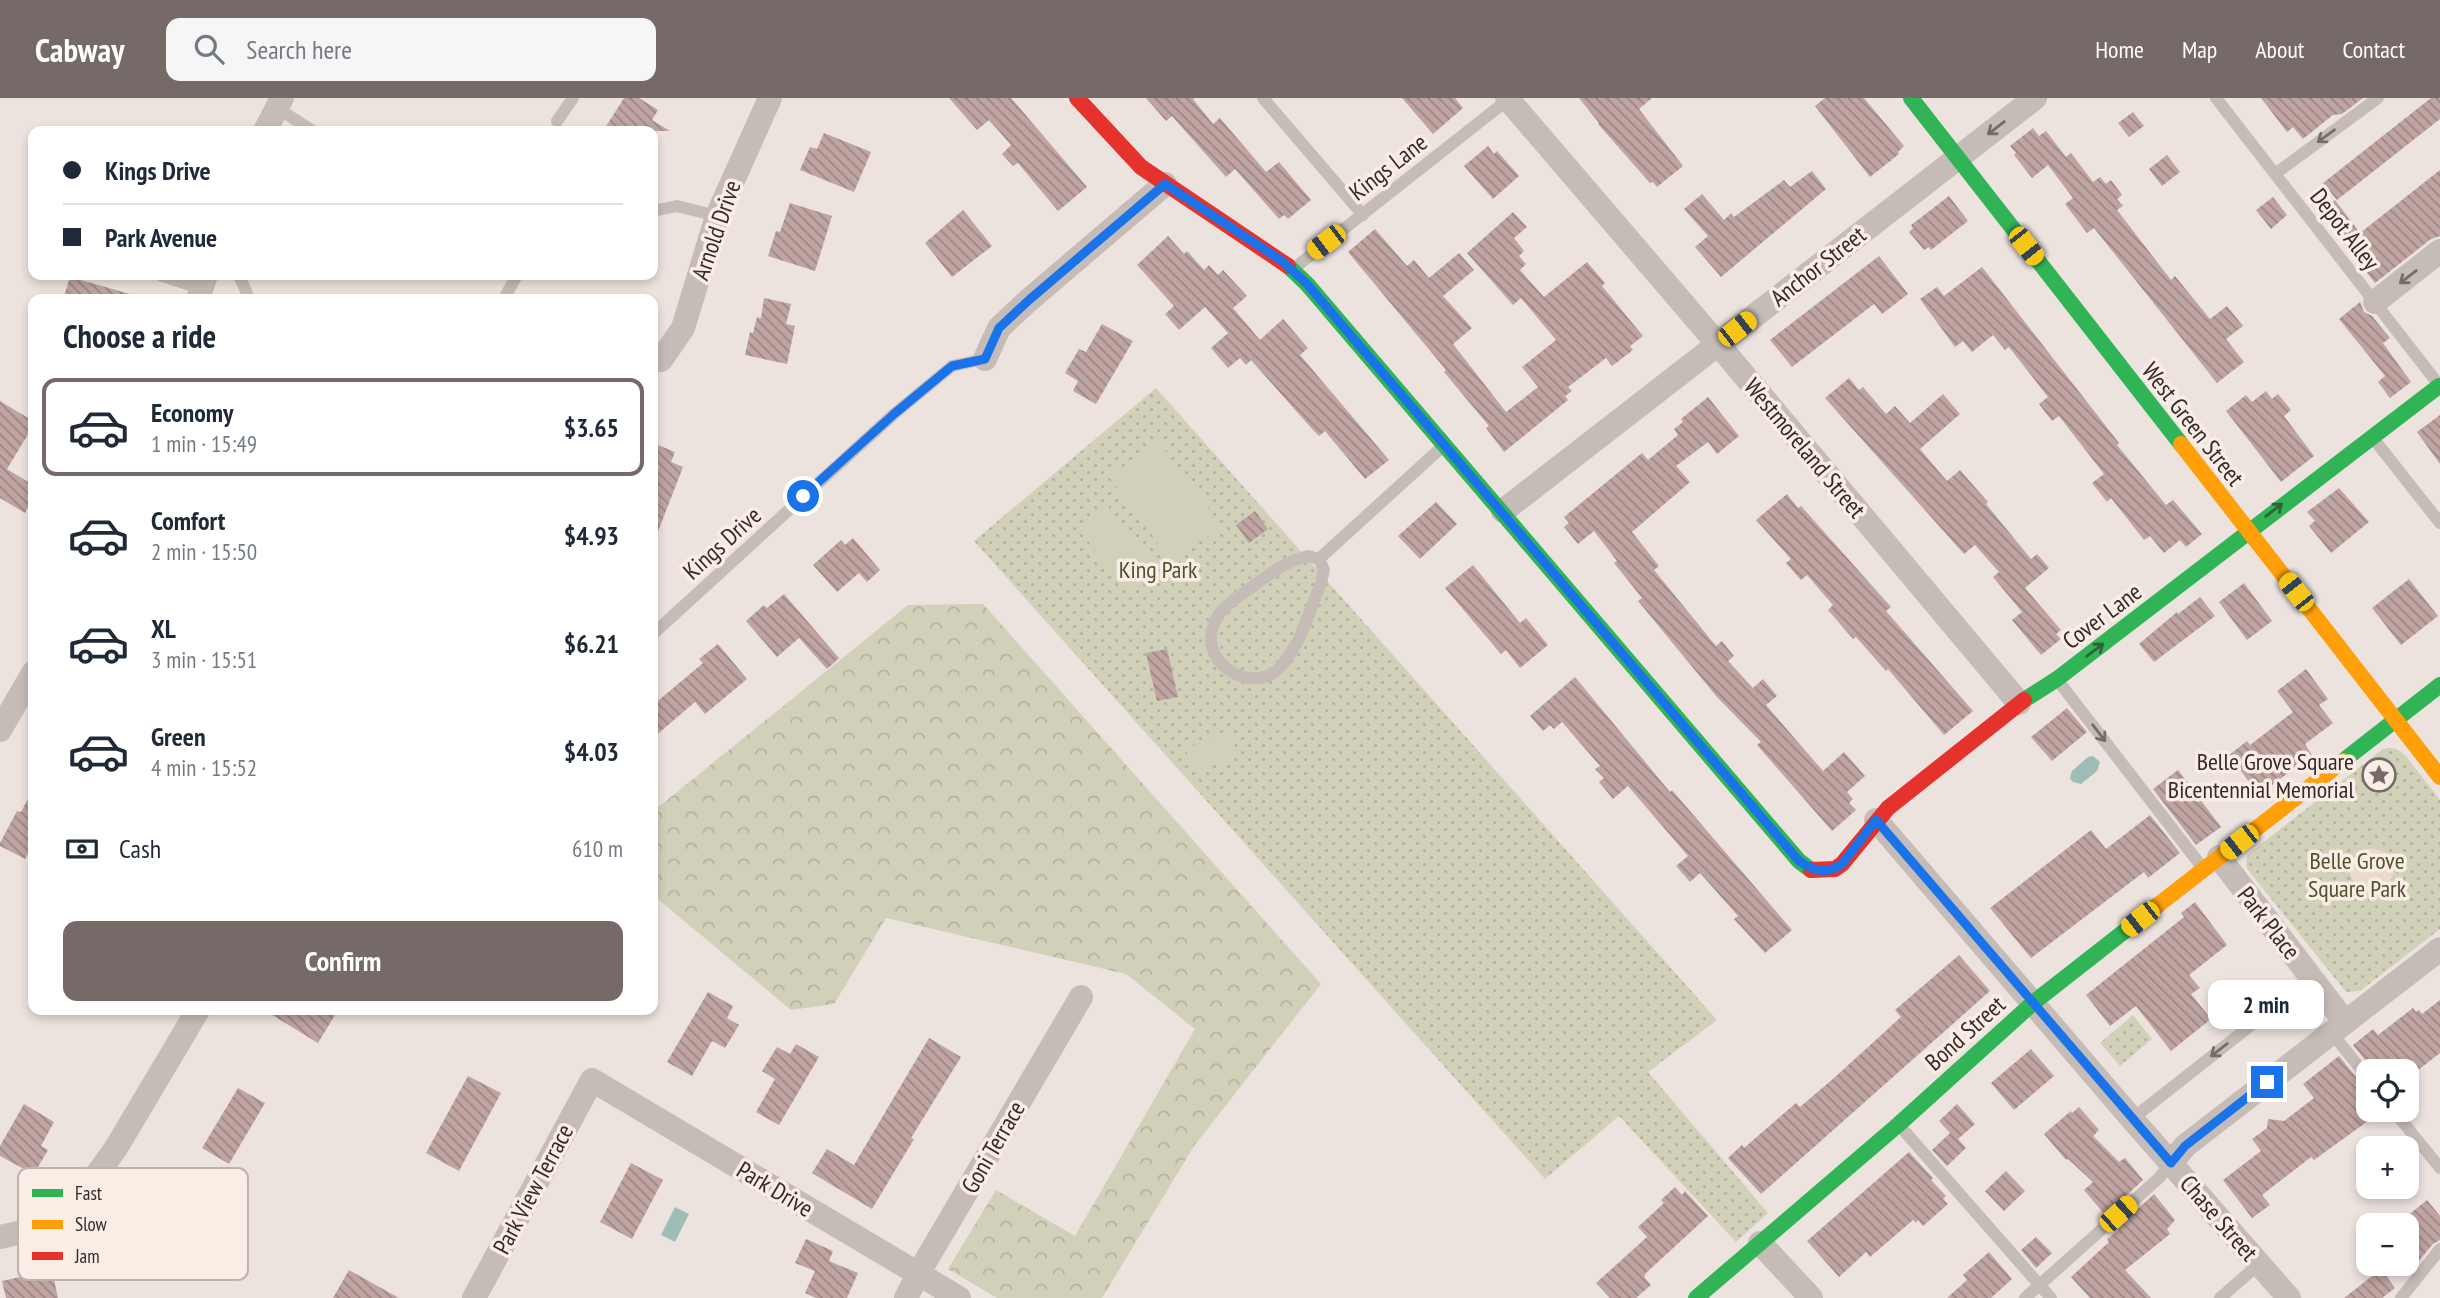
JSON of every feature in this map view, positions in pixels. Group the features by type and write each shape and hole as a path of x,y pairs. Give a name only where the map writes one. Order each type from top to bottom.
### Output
{"street":[{"name":"Arnold Drive","path":"658,362 683,328 717,216 770,98"},
{"path":"1077,98 1141,167 1292,270 1503,512"},
{"name":"Westmoreland Street","path":"1509,98 2019,703"},
{"name":"West Green Street","path":"1911,98 2440,777"},
{"name":"Anchor Street","path":"1503,512 2035,98"},
{"path":"268,126 279,103"},
{"path":"985,359 999,328 1165,184"},
{"path":"2375,302 2440,251"},
{"name":"Cover Lane","path":"1503,512 1799,861 1812,870 1828,871 1842,864 1888,808 2019,703 2057,678 2439,387"},
{"path":"0,730 28,682"},
{"name":"Bond Street","path":"1696,1298 1899,1124 2033,1003 2440,685"},
{"name":"Chase Street","path":"1876,820 2289,1298"},
{"name":"Park Place","path":"2212,863 2311,978 2338,1027"},
{"path":"2171,1163 2185,1146 2440,948"},
{"name":"Goni Terrace","path":"906,1298 1081,997"},
{"path":"102,1168 195,1015"},
{"name":"Park Drive","path":"592,1080 959,1298"},
{"name":"Park View Terrace","path":"474,1298 592,1080"},
{"path":"0,1237 18,1233"},
{"path":"1760,1243 1811,1298"}],"lane":[{"path":"557,121 573,98"},
{"path":"1263,98 1363,215"},
{"name":"Kings Lane","path":"1292,270 1509,98"},
{"name":"Depot Alley","path":"2216,98 2439,387"},
{"path":"2275,174 2378,98"},
{"path":"279,103 307,126"},
{"path":"658,210 677,206 717,216"},
{"path":"176,280 202,288"},
{"name":"Kings Drive","path":"658,629 894,414 952,366 985,359"},
{"path":"2372,436 2440,523"},
{"path":"1319,558 1445,444"},
{"path":"1308,556 1319,558 1324,570 1321,583 1294,647 1282,666 1262,678 1233,674 1215,655 1211,634 1217,617 1234,600 1294,559 1308,556"},
{"path":"2057,678 2212,863"},
{"path":"2132,1119 2311,978"},
{"name":"Park Place","path":"2338,1027 2357,1059"},
{"path":"2403,1122 2440,1168"},
{"path":"1899,1124 2051,1298"},
{"path":"2025,1298 2159,1178 2171,1163"},
{"path":"2401,1298 2440,1249"},
{"path":"2229,1295 2259,1264"}],"green space":[{"name":"King Park","path":"1156,388 1717,1020 1648,1072 1768,1213 1736,1242 1619,1116 1545,1179 974,541"},
{"path":"1158,441 1222,526 1172,562 1109,477"},
{"path":"1107,505 1157,569 1127,592 1078,528"},
{"path":"983,604 1321,984 1194,1146 1102,1298 997,1298 948,1269 996,1190 1075,1236 1195,1029 1126,974 886,918 834,1004 791,1010 658,899 658,807 908,605"},
{"path":"1230,732 1238,756 1194,772 1185,748"},
{"name":"Belle Grove Square Park","path":"2383,749 2397,749 2406,756 2440,800 2440,929 2360,991 2346,992 2248,870 2247,855"},
{"path":"2133,1015 2152,1039 2120,1066 2100,1043"}],"shaded area":[{"path":"2373,848 2389,857 2394,871 2386,887 2369,892 2354,883 2350,867 2356,855"}],"water":[{"path":"2093,756 2100,762 2097,771 2081,784 2073,782 2070,778 2072,771"},
{"path":"675,1207 689,1214 675,1242 661,1235"}],"building":[{"path":"624,98 639,98 658,110 652,120 670,131 658,131 658,126 606,126"},
{"path":"949,98 1011,98 1087,187 1058,211 1018,163 1013,166 1002,154 1011,145 989,120 977,130"},
{"path":"1146,98 1195,98 1193,99 1213,124 1220,118 1266,172 1279,162 1311,200 1288,219 1284,215 1279,219 1235,169 1226,177 1172,116 1166,121"},
{"path":"1402,98 1455,98 1463,108 1433,134"},
{"path":"1579,98 1652,98 1639,109 1683,166 1657,187 1653,182 1650,183"},
{"path":"1825,98 1864,98 1904,146 1899,154 1870,177 1815,106"},
{"path":"2261,98 2363,98 2342,114 2333,115 2303,139 2293,127 2287,132"},
{"path":"2431,98 2440,98 2440,119 2337,200 2323,183"},
{"path":"2133,112 2144,126 2129,137 2118,123"},
{"path":"2033,128 2039,136 2046,131 2066,157 2071,153 2093,182 2100,177 2106,184 2111,180 2122,195 2117,199 2123,206 2117,210 2171,280 2175,276 2210,319 2227,306 2243,326 2226,339 2244,362 2217,383 2094,228 2087,233 2065,204 2073,198 2048,165 2032,178 2010,146"},
{"path":"824,133 871,152 854,192 800,170 810,147 817,149"},
{"path":"1488,146 1494,154 1497,151 1519,176 1493,199 1464,166"},
{"path":"2167,155 2180,172 2162,186 2149,169"},
{"path":"2440,170 2440,236 2431,239 2375,283 2319,212 2335,200 2360,233"},
{"path":"1812,171 1826,189 1721,277 1695,247 1708,236 1684,209 1702,194 1724,220 1731,213 1734,217 1784,180 1790,187"},
{"path":"1949,196 1968,221 1931,250 1929,247 1924,250 1909,232 1913,228 1911,225"},
{"path":"2273,197 2287,215 2271,229 2256,210"},
{"path":"790,203 832,216 815,271 768,256 776,231 780,232"},
{"path":"963,210 992,246 952,277 925,243"},
{"path":"1513,212 1527,227 1514,238 1524,251 1519,256 1526,264 1520,270 1544,297 1587,262 1605,283 1602,286 1643,336 1630,346 1633,350 1612,366 1606,358 1568,387 1572,391 1565,396 1568,400 1504,452 1486,428 1489,426 1444,372 1446,370 1348,252 1375,229 1407,266 1414,260 1429,278 1459,253 1474,270 1443,296 1472,328 1453,344 1506,412 1538,387 1522,367 1556,340 1521,298 1513,305 1467,253"},
{"path":"1168,236 1184,254 1187,251 1204,270 1209,265 1218,275 1223,270 1247,296 1233,308 1260,340 1283,319 1308,348 1300,355 1389,460 1365,479 1325,431 1319,436 1251,360 1246,365 1240,358 1228,368 1211,348 1228,333 1205,307 1179,330 1165,314 1174,306 1137,265"},
{"path":"1879,256 1908,294 1882,314 1874,304 1792,367 1770,340"},
{"path":"1982,267 2166,505 2173,500 2202,534 2186,547 2180,540 2164,553 2150,536 2144,540 2111,498 2107,502 2092,483 2104,474 2059,416 2052,421 2039,404 2048,397 2009,347 2005,350 1993,335 1972,352 1963,341 1955,347 1920,299 1937,287 1944,296"},
{"path":"69,280 81,280 130,294 65,294"},
{"path":"764,298 791,304 786,324 795,326 787,364 745,355 750,332 753,333 757,317 761,318"},
{"path":"2360,302 2364,312 2372,316 2390,338 2383,343 2411,382 2390,398 2378,382 2385,376 2339,319"},
{"path":"1102,324 1133,341 1096,404 1073,391 1078,381 1065,373 1079,349 1086,352"},
{"path":"1849,378 1859,390 1863,387 1886,414 1895,406 1910,423 1943,394 1960,414 1920,449 1947,481 1960,470 2031,559 2037,554 2049,568 2025,588 2061,630 2056,634 2061,639 2041,655 2012,620 2022,612 1993,577 1999,572 1975,545 1964,554 1825,398"},
{"path":"2266,391 2272,399 2278,394 2291,410 2284,416 2314,456 2281,482 2226,411 2246,395 2252,402"},
{"path":"1708,397 1739,436 1717,454 1708,442 1676,466 1690,482 1632,532 1659,566 1654,570 1716,646 1722,641 1734,656 1728,661 1753,688 1763,679 1777,696 1766,705 1823,771 1844,752 1865,776 1847,792 1853,799 1849,803 1856,810 1832,831 1757,745 1761,742 1717,697 1638,601 1642,598 1614,563 1617,561 1594,531 1578,544 1564,527 1569,523 1564,517 1642,453 1648,460 1678,435 1674,429 1683,422 1681,419"},
{"path":"0,401 28,418 28,434 7,469 28,482 28,507 25,513 0,498"},
{"path":"2440,415 2440,464 2417,432"},
{"path":"658,445 675,452 671,462 683,467 658,532"},
{"path":"2339,488 2369,522 2331,553 2309,526 2315,521 2307,512"},
{"path":"1787,494 1798,508 1801,506 1891,607 1886,611 1973,711 1944,735 1888,669 1886,671 1856,637 1853,639 1828,610 1833,605 1807,575 1801,580 1786,563 1791,559 1756,520"},
{"path":"1436,502 1457,524 1420,559 1398,536"},
{"path":"1255,511 1268,529 1249,543 1236,525"},
{"path":"853,538 880,570 867,582 859,573 837,592 813,565 841,540 845,545"},
{"path":"1473,565 1520,623 1526,618 1548,645 1520,668 1506,650 1501,654 1445,588"},
{"path":"2409,579 2438,616 2401,645 2372,608"},
{"path":"2244,583 2272,621 2247,640 2219,602"},
{"path":"784,594 839,658 827,669 799,638 777,657 746,621 764,605 767,608"},
{"path":"2200,597 2215,616 2154,662 2139,644 2177,612 2178,614"},
{"path":"718,644 747,679 705,714 695,702 658,734 658,701 703,663 699,659"},
{"path":"1167,649 1178,697 1157,701 1146,653"},
{"path":"2306,669 2328,699 2319,705 2333,723 2305,744 2312,755 2259,795 2229,755 2247,741 2250,745 2293,712 2277,691"},
{"path":"1575,677 1670,792 1672,790 1792,930 1765,953 1734,919 1738,916 1700,873 1690,882 1676,866 1688,856 1628,786 1613,799 1599,782 1604,778 1595,769 1600,766 1562,722 1554,729 1550,725 1543,731 1530,716"},
{"path":"2067,708 2087,732 2052,761 2031,737"},
{"path":"2178,770 2221,827 2196,845 2153,789"},
{"path":"28,799 28,853 25,859 0,846 17,811 21,812"},
{"path":"2150,815 2180,853 2148,878 2144,872 2031,958 1990,908 2091,830 2106,849"},
{"path":"2195,902 2227,945 2189,975 2200,988 2191,994 2211,1019 2171,1051 2136,1006 2110,1026 2086,995 2184,917 2181,913"},
{"path":"1959,955 1990,991 1761,1194 1728,1158 1742,1145 1744,1148 1796,1103 1800,1107 1834,1078 1901,1017 1895,1010"},
{"path":"708,992 733,1006 727,1018 739,1025 725,1048 712,1041 692,1076 667,1062"},
{"path":"2440,1000 2440,1053 2419,1069 2419,1059 2364,1059 2353,1045 2373,1029 2378,1035 2413,1008 2422,1014"},
{"path":"272,1015 335,1015 318,1043"},
{"path":"929,1038 961,1057 911,1138 914,1139 872,1209 812,1173 827,1149 854,1165"},
{"path":"796,1044 819,1057 779,1125 756,1112 775,1079 762,1071 777,1047 790,1054"},
{"path":"2031,1049 2054,1076 2014,1110 1991,1083"},
{"path":"2339,1056 2356,1077 2356,1122 2367,1122 2314,1160 2311,1157 2262,1195 2270,1205 2252,1218 2223,1180 2261,1151 2252,1139 2267,1128 2268,1119 2284,1121 2314,1098 2303,1084"},
{"path":"468,1076 501,1093 459,1171 426,1153"},
{"path":"238,1088 265,1103 229,1164 202,1148"},
{"path":"24,1104 54,1122 41,1146 48,1150 37,1168 22,1168 0,1156 0,1146"},
{"path":"1957,1104 1975,1124 1958,1139 1966,1148 1947,1166 1932,1150 1950,1133 1939,1121"},
{"path":"2079,1107 2099,1130 2093,1136 2119,1162 2125,1158 2143,1180 2105,1215 2084,1190 2093,1182 2066,1160 2044,1134"},
{"path":"1909,1152 1933,1178 1931,1180 1946,1196 1943,1199 1948,1204 1923,1226 1918,1220 1916,1223 1913,1220 1870,1257 1866,1252 1839,1277 1807,1241"},
{"path":"631,1163 663,1180 632,1239 600,1222"},
{"path":"2006,1171 2025,1191 2004,1211 1985,1191"},
{"path":"1675,1187 1682,1195 1685,1191 1708,1216 1646,1273 1644,1277 1651,1285 1636,1298 1610,1298 1596,1283 1647,1237 1638,1227 1664,1203 1661,1200"},
{"path":"2154,1194 2175,1220 2167,1229 2170,1234 2125,1270 2151,1298 2090,1298 2071,1277 2109,1242 2107,1239 2119,1230 2117,1228"},
{"path":"2427,1200 2440,1216 2440,1240 2419,1261 2419,1213 2411,1213"},
{"path":"2036,1237 2052,1253 2036,1268 2021,1250"},
{"path":"806,1239 833,1251 829,1261 858,1273 847,1298 816,1298 805,1293 815,1271 795,1263"},
{"path":"1989,1252 2012,1279 1991,1298 1947,1298 1967,1280 1963,1275"},
{"path":"349,1270 399,1298 333,1298"},
{"path":"2372,1276 2386,1276 2395,1288 2382,1298 2344,1298"},
{"path":"18,1277 18,1280 54,1280 58,1298 6,1298 2,1281"}],"traffic: fast":[{"path":"1911,98 2181,444"},
{"path":"1288,266 1307,284 1799,861 1811,870"},
{"path":"2024,700 2057,679 2439,386"},
{"path":"2343,761 2440,685"},
{"path":"1696,1298 1899,1124 2033,1003 2158,905"}],"traffic: slow":[{"path":"2181,444 2440,777"},
{"path":"2158,905 2343,761"}],"traffic: jam":[{"path":"1077,98 1141,167 1288,266"},
{"path":"1811,870 1835,869 1842,864 1888,808 2024,700"}],"place":[{"name":"Belle Grove Square Bicentennial Memorial","path":"2379,775"}],"route":[{"path":"803,496 952,366 985,359 999,328 1165,184 1282,261 1307,284 1799,861 1812,870 1835,869 1842,864 1876,820 2171,1163 2185,1146 2267,1082"}]}
